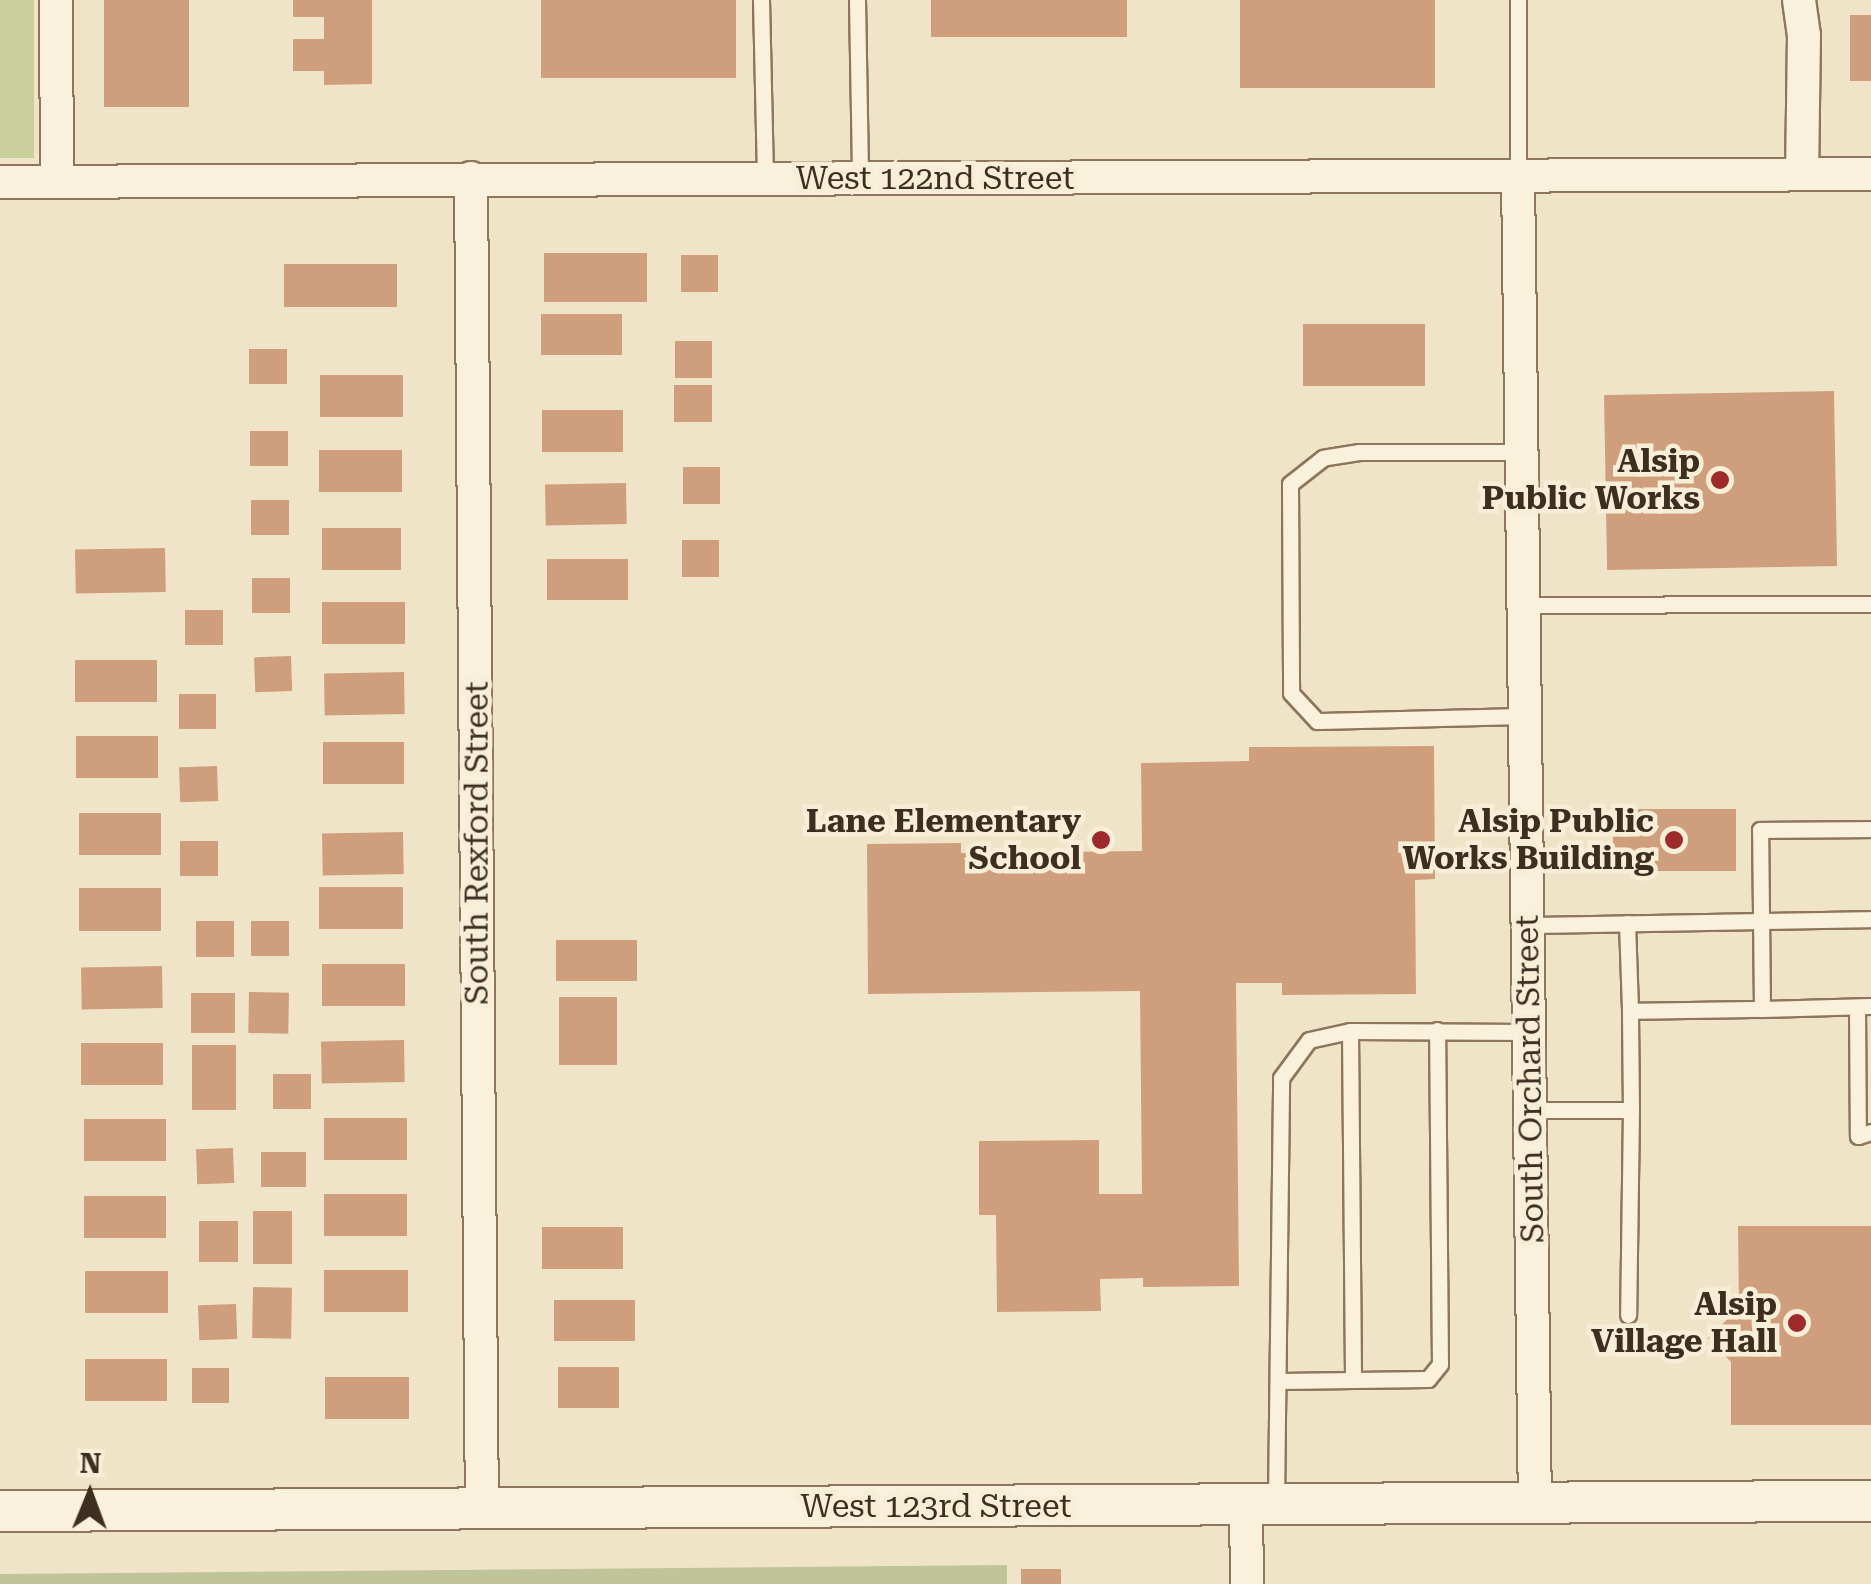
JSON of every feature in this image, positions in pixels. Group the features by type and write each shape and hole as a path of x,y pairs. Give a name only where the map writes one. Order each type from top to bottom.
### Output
{"street":[{"path":"56,0 57,181"},
{"path":"1799,0 1804,35 1802,174"},
{"name":"West 122nd Street","path":"0,182 1871,174"},
{"name":"South Orchard Street","path":"1518,175 1535,1503"},
{"name":"South Rexford Street","path":"471,178 482,1508"},
{"name":"West 123rd Street","path":"0,1511 1871,1501"},
{"path":"1247,1584 1261,1504"}],"lane":[{"path":"761,0 765,178"},
{"path":"856,0 860,178"},
{"path":"1518,0 1518,175"},
{"path":"1522,452 1359,452 1323,458 1290,484 1291,694 1316,721 1525,716"},
{"path":"1524,605 1871,604"},
{"path":"1762,1009 1760,830 1871,828"},
{"path":"1528,925 1871,919"},
{"path":"1627,923 1631,1110 1628,1315"},
{"path":"1630,1011 1864,1006 1858,1136 1871,1132"},
{"path":"1280,1381 1428,1379 1440,1364 1437,1030"},
{"path":"1261,1504 1280,1381 1281,1078 1308,1040 1350,1031 1529,1032"},
{"path":"1350,1031 1353,1380"},
{"path":"1530,1110 1631,1110"}],"green space":[{"path":"0,0 34,0 34,158 0,158"},
{"path":"1007,1565 1007,1584 0,1584 0,1574"}],"building":[{"path":"104,0 189,0 189,107 104,107"},
{"path":"293,0 372,0 372,84 324,85 324,71 293,71 293,39 324,39 324,17 293,17"},
{"path":"541,0 736,0 736,78 541,78"},
{"path":"931,0 1127,0 1127,37 931,37"},
{"path":"1240,0 1435,0 1435,88 1240,88"},
{"path":"1850,15 1871,15 1871,81 1850,81"},
{"path":"544,253 647,253 647,302 544,302"},
{"path":"681,255 718,255 718,292 681,292"},
{"path":"284,264 397,264 397,307 284,307"},
{"path":"541,314 622,314 622,355 541,355"},
{"path":"1303,324 1425,324 1425,386 1303,386"},
{"path":"675,341 712,341 712,378 675,378"},
{"path":"249,349 287,349 287,384 249,384"},
{"path":"320,375 403,375 403,417 320,417"},
{"path":"674,385 712,385 712,422 674,422"},
{"name":"Alsip Public Works","path":"1834,391 1837,566 1607,570 1604,395"},
{"path":"542,410 623,410 623,452 542,452"},
{"path":"250,431 288,431 288,466 250,466"},
{"path":"319,450 402,450 402,492 319,492"},
{"path":"683,467 720,467 720,504 683,504"},
{"path":"626,483 627,524 546,525 545,484"},
{"path":"251,500 289,500 289,535 251,535"},
{"path":"322,528 401,528 401,570 322,570"},
{"path":"682,540 719,540 719,577 682,577"},
{"path":"165,548 166,592 76,594 75,550"},
{"path":"547,559 628,559 628,600 547,600"},
{"path":"252,578 290,578 290,613 252,613"},
{"path":"322,602 405,602 405,644 322,644"},
{"path":"185,610 223,610 223,645 185,645"},
{"path":"291,656 292,691 255,692 254,657"},
{"path":"75,660 157,660 157,702 75,702"},
{"path":"404,672 405,714 325,715 324,673"},
{"path":"179,694 216,694 216,729 179,729"},
{"path":"76,736 158,736 158,778 76,778"},
{"path":"323,742 404,742 404,784 323,784"},
{"path":"1434,746 1435,879 1415,880 1416,994 1282,995 1282,983 1236,983 1239,1286 1143,1287 1143,1278 1100,1279 1101,1311 997,1312 996,1215 979,1215 979,1141 1099,1140 1099,1194 1142,1194 1140,991 868,994 867,844 961,843 961,853 1142,851 1141,763 1249,761 1249,747"},
{"path":"217,766 218,801 180,802 179,767"},
{"name":"Alsip Public Works Building","path":"1613,809 1736,809 1736,871 1613,871"},
{"path":"79,813 161,813 161,855 79,855"},
{"path":"403,832 404,874 323,875 322,833"},
{"path":"180,841 218,841 218,876 180,876"},
{"path":"319,887 403,887 403,929 319,929"},
{"path":"79,888 161,888 161,931 79,931"},
{"path":"196,921 234,921 234,957 196,957"},
{"path":"251,921 289,921 289,956 251,956"},
{"path":"556,940 637,940 637,981 556,981"},
{"path":"322,964 405,964 405,1006 322,1006"},
{"path":"162,966 163,1008 82,1009 81,967"},
{"path":"249,992 289,993 288,1034 248,1033"},
{"path":"191,993 235,993 235,1033 191,1033"},
{"path":"559,997 617,997 617,1065 559,1065"},
{"path":"404,1040 405,1082 322,1083 321,1041"},
{"path":"81,1043 163,1043 163,1085 81,1085"},
{"path":"192,1045 236,1045 236,1110 192,1110"},
{"path":"273,1074 311,1074 311,1109 273,1109"},
{"path":"324,1118 407,1118 407,1160 324,1160"},
{"path":"84,1119 166,1119 166,1161 84,1161"},
{"path":"233,1148 234,1183 197,1184 196,1149"},
{"path":"261,1152 306,1152 306,1187 261,1187"},
{"path":"324,1194 407,1194 407,1236 324,1236"},
{"path":"84,1196 166,1196 166,1238 84,1238"},
{"path":"253,1211 292,1211 292,1264 253,1264"},
{"path":"199,1221 238,1221 238,1262 199,1262"},
{"name":"Alsip Village Hall","path":"1738,1226 1871,1226 1871,1425 1731,1425 1731,1362 1708,1338 1739,1308"},
{"path":"542,1227 623,1227 623,1269 542,1269"},
{"path":"324,1270 408,1270 408,1312 324,1312"},
{"path":"85,1271 168,1271 168,1313 85,1313"},
{"path":"253,1287 292,1288 291,1339 252,1338"},
{"path":"554,1300 635,1300 635,1341 554,1341"},
{"path":"236,1304 237,1339 199,1340 198,1305"},
{"path":"85,1359 167,1359 167,1401 85,1401"},
{"path":"558,1367 619,1367 619,1408 558,1408"},
{"path":"192,1368 229,1368 229,1403 192,1403"},
{"path":"325,1377 409,1377 409,1419 325,1419"},
{"path":"1021,1569 1061,1569 1061,1584 1021,1584"}],"place":[{"name":"Alsip Public Works","path":"1720,480"},
{"name":"Lane Elementary School","path":"1101,840"},
{"name":"Alsip Public Works Building","path":"1674,840"},
{"name":"Alsip Village Hall","path":"1797,1323"}]}
